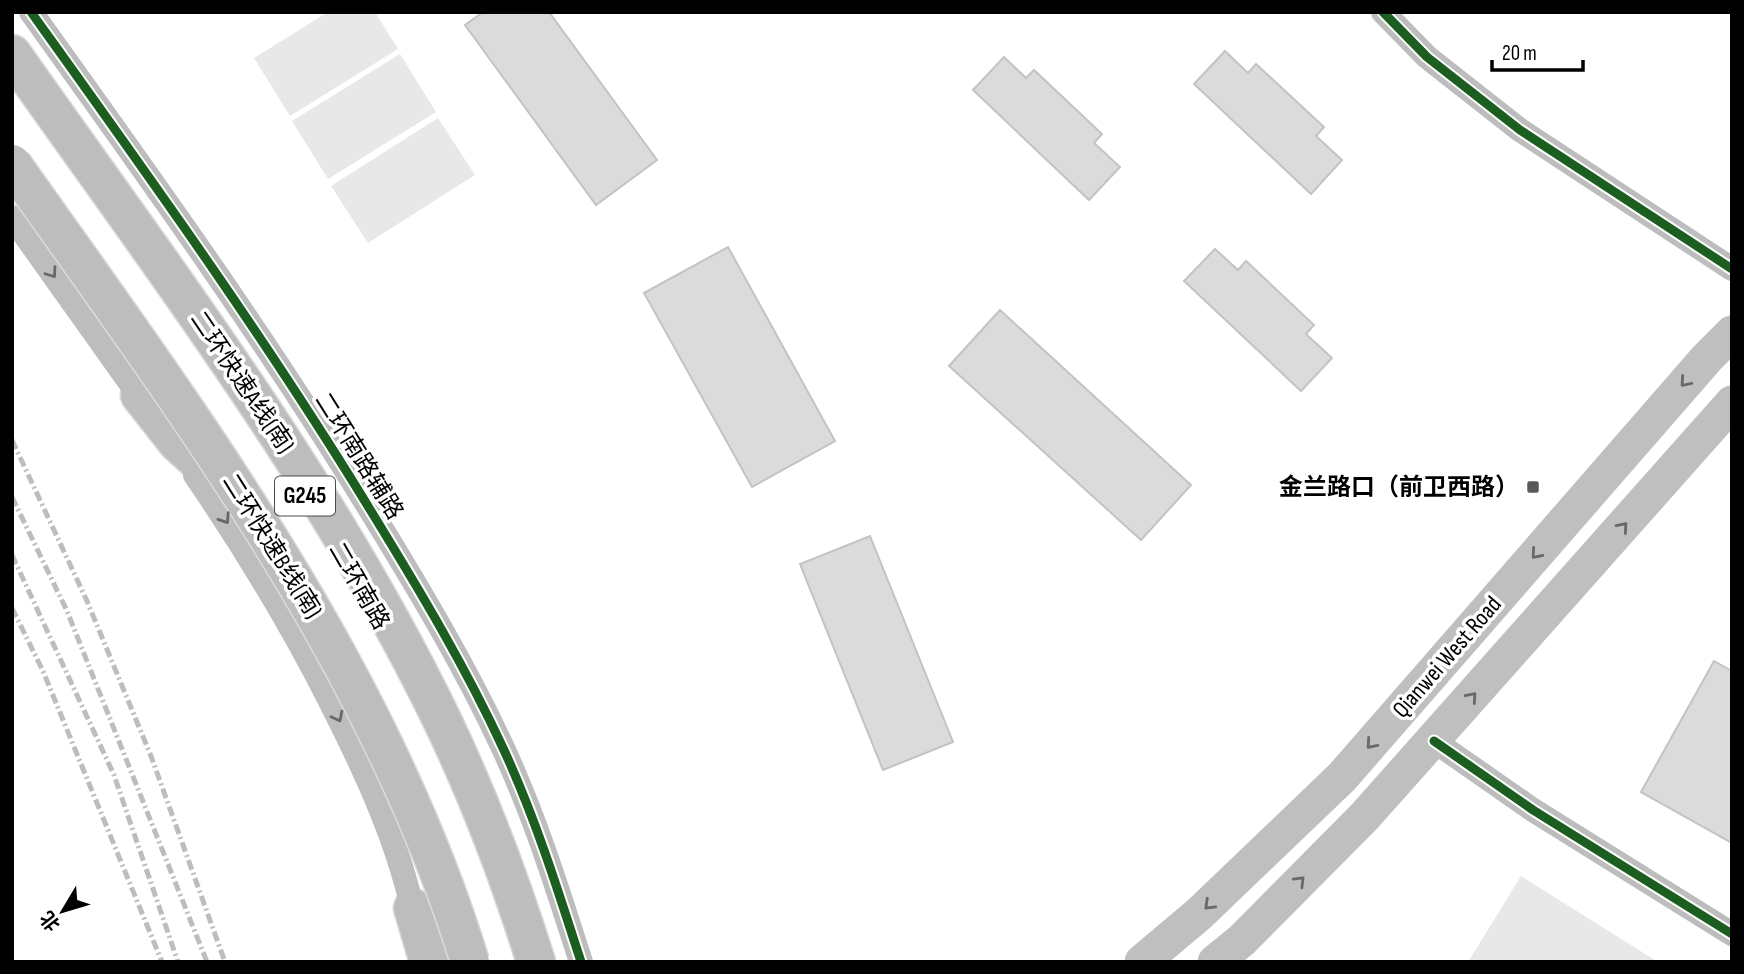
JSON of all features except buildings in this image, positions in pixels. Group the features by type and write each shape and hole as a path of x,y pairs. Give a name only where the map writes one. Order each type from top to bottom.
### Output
{"main road":[{"name":"二环快速A线(南)","path":"12,54 262,411 358,563 415,666 466,772 507,874 536,962"},
{"name":"二环南路","path":"12,71 254,417 350,568 406,671 457,776 497,877 526,962"},
{"name":"二环南路","path":"12,149 224,453 310,591 371,702 416,794 455,892 479,962"},
{"name":"二环快速B线(南)","path":"12,164 210,446 303,595 385,747 438,871 470,962"},
{"name":"Qianwei West Road","path":"1142,962 1199,914 1342,777 1706,358 1732,333"},
{"path":"140,396 177,442 247,506 272,533 310,591"},
{"name":"Qianwei West Road","path":"1215,962 1242,940 1365,816 1732,403"},
{"path":"413,908 429,962"}],"street":[{"name":"二环南路辅路","path":"31,12 253,324 339,457 435,619 503,748 548,860 581,962"},
{"path":"1383,12 1427,57 1520,130 1732,269"},
{"path":"12,217 240,542 321,683 377,800 398,855 413,908"},
{"path":"1434,741 1533,810 1732,934"}],"shaded area":[{"path":"328,12 375,12 398,49 290,116 254,58"},
{"path":"400,54 436,112 328,179 292,121"},
{"path":"438,118 475,175 368,243 331,186"},
{"path":"1521,876 1658,962 1468,962"}],"railway":[{"path":"12,440 87,601 151,756 225,962"},
{"path":"12,497 67,611 207,962"},
{"path":"12,555 114,775 178,962"},
{"path":"12,608 43,671 162,962"}],"cycle path":[{"path":"31,12 250,323 425,601 474,689 515,774 581,962"},
{"path":"1383,12 1427,57 1520,130 1732,269"},
{"path":"1434,741 1533,810 1732,934"}],"place":[{"name":"金兰路口（前卫西路）","path":"1533,487"}]}
